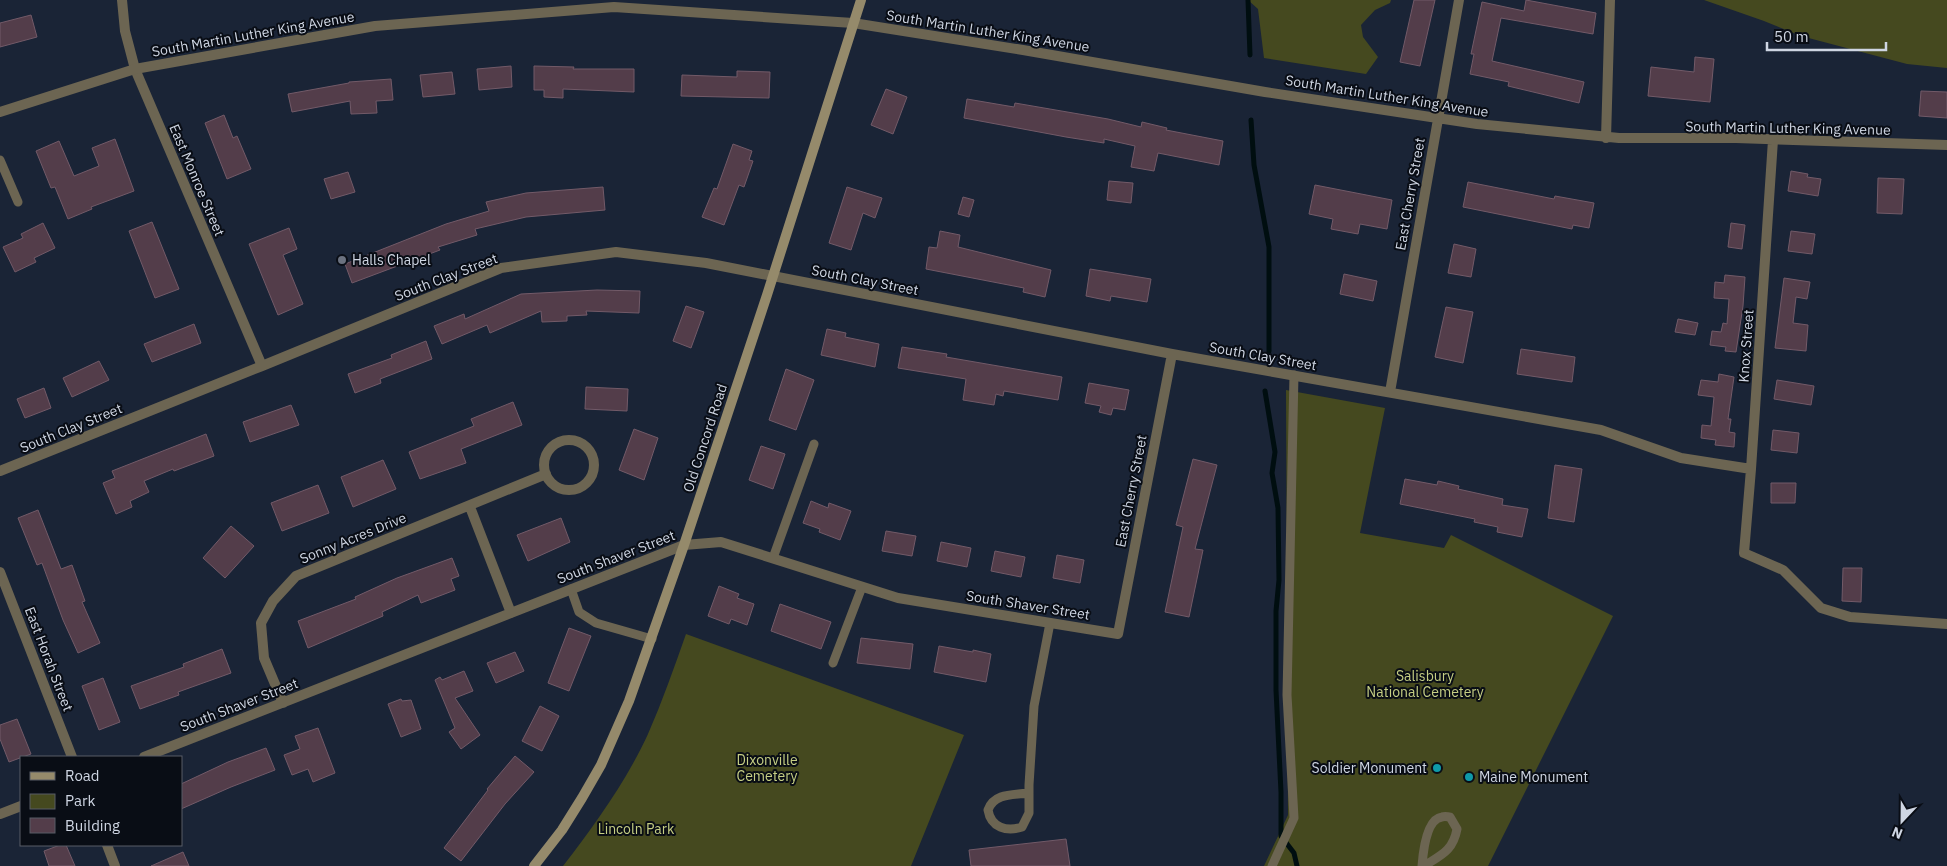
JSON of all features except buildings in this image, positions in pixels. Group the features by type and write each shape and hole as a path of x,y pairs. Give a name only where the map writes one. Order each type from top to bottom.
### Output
{"main road":[{"name":"Old Concord Road","path":"534,866 562,830 601,765 629,701 684,545 861,0"}],"street":[{"name":"East Monroe Street","path":"122,0 125,31 135,69 262,366"},
{"name":"East Cherry Street","path":"1390,392 1459,0"},
{"path":"1606,138 1610,0"},
{"name":"South Martin Luther King Avenue","path":"0,112 135,69 375,26 614,7 853,23 1437,119 1606,138 1947,145"},
{"name":"Knox Street","path":"1773,140 1744,553 1783,570 1821,608 1850,617 1947,624"},
{"name":"South Clay Street","path":"0,471 501,268 616,252 706,263 773,275 1172,354 1600,430 1681,458 1751,469"},
{"name":"East Cherry Street","path":"1118,634 1172,354"},
{"path":"569,439 578,441 592,454 594,464 592,474 587,482 579,488 570,490 560,488 546,474 544,465 546,455 551,447 559,442 569,439"},
{"name":"Sonny Acres Drive","path":"283,703 264,658 261,623 273,601 296,576 470,507 546,474"},
{"path":"470,507 511,613"},
{"name":"South Shaver Street","path":"147,756 684,545 721,542 898,598 1118,634"},
{"name":"East Horah Street","path":"0,572 72,756"},
{"path":"0,814 20,806"},
{"path":"107,846 115,866"}],"lane":[{"path":"0,160 18,202"},
{"path":"1272,866 1294,818 1287,695 1294,376"},
{"path":"773,558 814,444"},
{"path":"832,663 862,587"},
{"path":"571,589 579,612 596,623 652,639"},
{"path":"1029,793 992,800 988,810 992,822 1007,830 1013,830 1022,827 1029,813 1034,706 1050,623"},
{"path":"1441,817 1450,817 1458,829 1452,846 1446,852 1423,866 1423,847 1430,828 1435,820 1441,817"}],"green space":[{"path":"1248,0 1391,0 1390,3 1375,10 1361,25 1363,37 1378,57 1366,74 1264,58 1258,9"},
{"path":"1704,0 1947,0 1947,68 1907,64 1801,36"},
{"name":"Salisbury National Cemetery","path":"1286,390 1385,408 1360,533 1444,548 1451,535 1613,616 1488,866 1264,866 1288,815"},
{"name":"Dixonville Cemetery","path":"686,634 964,735 911,866 563,866 609,802 640,751 658,710"}],"waterway":[{"path":"1248,0 1250,55"},
{"path":"1251,120 1254,165 1269,247 1269,351"},
{"path":"1265,391 1275,452 1272,473 1278,508 1279,580 1276,611 1276,690 1281,792 1281,836 1294,853 1297,866"}],"place":[{"name":"Halls Chapel","path":"342,260"},
{"name":"Soldier Monument","path":"1437,768"},
{"name":"Maine Monument","path":"1469,777"}],"park label":[{"name":"Lincoln Park","path":"636,829"}]}
